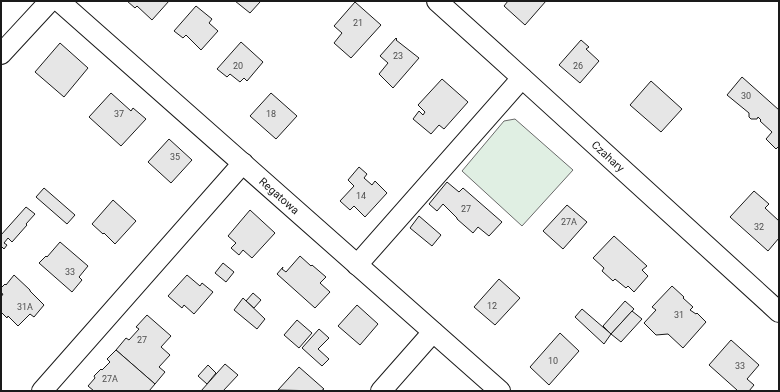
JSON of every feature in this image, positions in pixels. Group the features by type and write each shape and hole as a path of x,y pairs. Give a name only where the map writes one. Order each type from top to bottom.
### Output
{"street":[{"path":"1,54 50,1"},
{"name":"Regatowa","path":"59,1 500,391"},
{"name":"Czahary","path":"436,1 779,312"},
{"path":"357,265 522,78"},
{"path":"42,391 243,164"},
{"path":"381,391 432,332"}],"green space":[{"path":"515,119 573,170 522,226 462,171 504,121"}],"building":[{"path":"127,1 169,1 152,20 137,6 135,8"},
{"path":"235,1 259,1 260,2 250,13"},
{"path":"508,1 546,1 525,25 504,6"},
{"path":"355,2 381,25 351,58 334,43 342,33 334,26"},
{"path":"196,6 212,19 209,23 218,31 201,50 186,35 183,38 174,31"},
{"path":"396,38 396,40 419,58 393,88 379,74 388,63 380,56"},
{"path":"581,40 589,47 586,49 599,61 580,83 559,65"},
{"path":"241,42 263,62 247,81 244,78 240,82 230,74 227,77 217,69"},
{"path":"60,43 88,68 64,97 35,72"},
{"path":"742,77 779,110 779,146 776,149 766,139 772,132 760,121 761,120 758,117 757,119 751,119 749,117 749,113 727,95"},
{"path":"442,79 468,102 444,129 439,125 431,134 413,119 419,111 423,115 425,112 418,105"},
{"path":"651,81 682,109 661,132 630,105"},
{"path":"111,93 131,111 133,108 146,119 121,146 89,117"},
{"path":"271,93 297,116 276,139 250,116"},
{"path":"169,139 192,160 171,183 148,162"},
{"path":"359,167 367,174 364,178 372,185 375,181 387,193 365,217 354,206 350,210 340,201 354,186 348,180"},
{"path":"447,182 459,192 463,188 502,222 489,236 478,227 473,233 443,204 437,211 429,204"},
{"path":"44,188 75,215 67,224 36,197"},
{"path":"754,191 769,204 765,208 779,221 779,238 768,251 730,217"},
{"path":"113,200 136,221 115,244 92,224"},
{"path":"567,205 587,222 563,249 543,231"},
{"path":"26,207 35,214 12,242 8,238 4,243 7,245 4,249 1,246 1,235"},
{"path":"250,210 275,233 252,258 243,250 239,255 231,248 236,243 228,236"},
{"path":"419,216 441,235 432,246 410,228"},
{"path":"614,236 647,266 642,270 648,276 634,292 628,286 626,288 615,279 613,281 602,271 604,268 593,258"},
{"path":"60,242 88,266 79,277 82,280 72,292 39,263 46,256 47,257"},
{"path":"300,256 326,277 320,283 330,292 315,308 277,274 283,267 282,269 286,272"},
{"path":"223,263 234,272 226,282 215,273"},
{"path":"14,275 44,305 34,317 30,314 18,326 8,316 7,318 1,312 1,297 3,294 1,293 1,288 5,284 6,285"},
{"path":"187,275 200,286 202,283 213,292 194,314 184,305 182,308 168,296"},
{"path":"499,279 520,298 495,325 474,307"},
{"path":"672,286 693,307 690,310 696,314 697,313 706,322 683,348 668,334 656,335 644,323 656,310 652,307"},
{"path":"253,293 261,300 254,308 246,301"},
{"path":"243,298 265,319 257,329 234,310"},
{"path":"625,301 634,309 611,334 603,326"},
{"path":"357,305 378,324 360,345 338,326"},
{"path":"582,309 611,334 604,344 575,317"},
{"path":"632,311 642,319 621,342 611,334"},
{"path":"147,315 171,336 161,347 170,355 159,367 165,372 155,384 116,350 126,338 129,340 139,329 136,327"},
{"path":"297,320 312,333 299,348 284,335"},
{"path":"319,329 329,338 318,349 329,359 322,366 302,348"},
{"path":"560,333 579,351 549,385 530,367"},
{"path":"731,340 759,365 747,379 754,385 749,391 736,391 737,390 709,365"},
{"path":"116,350 155,384 149,391 94,391 88,386 95,378 94,376 110,362 107,359"},
{"path":"225,364 238,375 223,391 201,391"},
{"path":"208,365 216,373 207,384 198,376"},
{"path":"299,367 324,389 321,391 278,390"}]}
